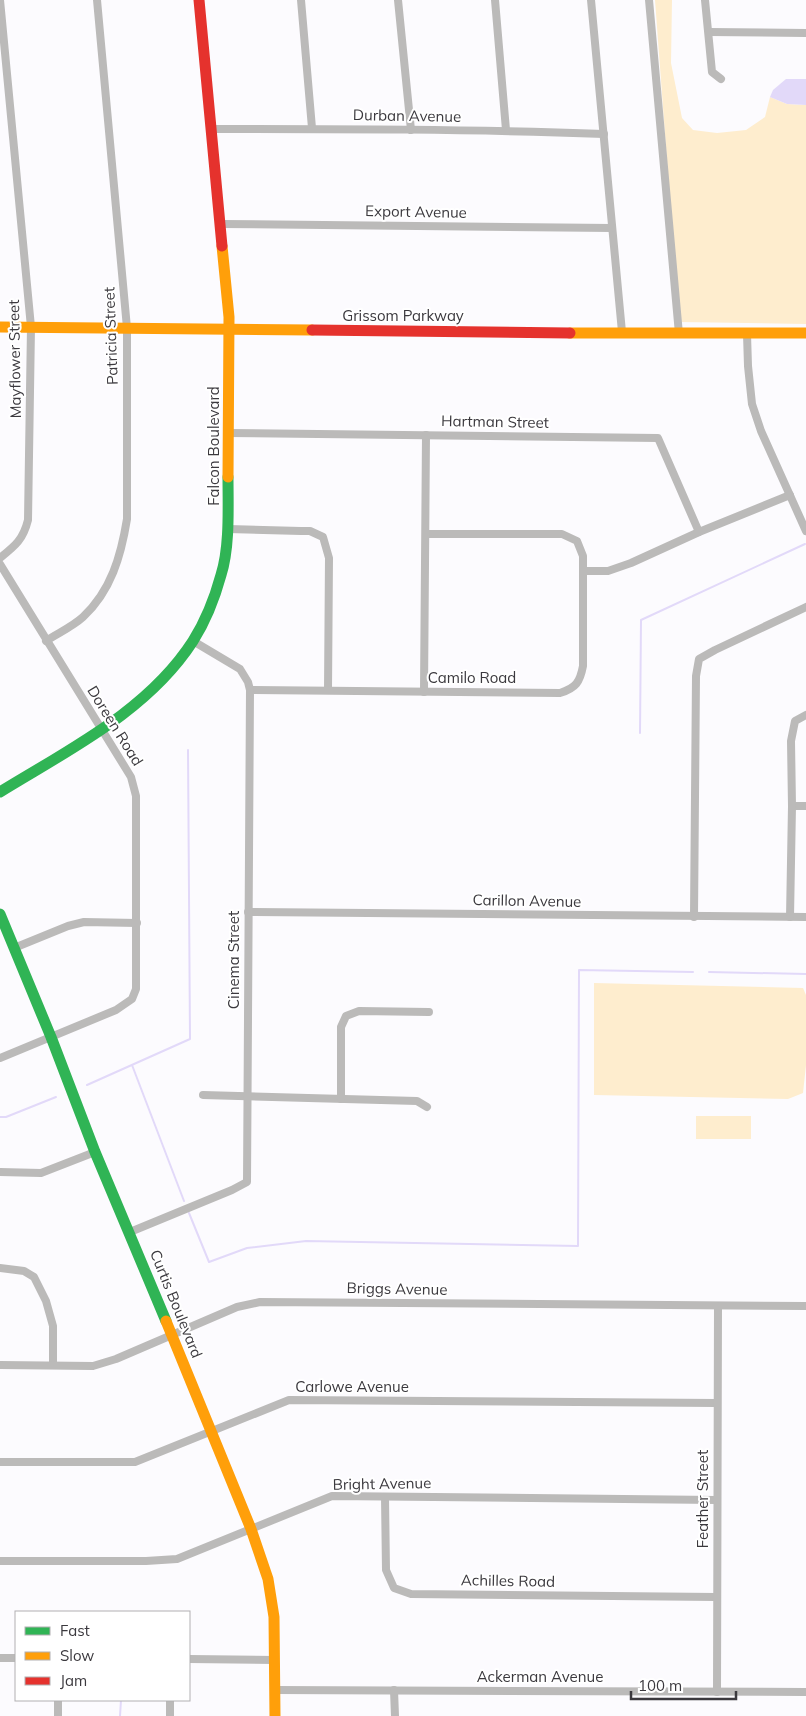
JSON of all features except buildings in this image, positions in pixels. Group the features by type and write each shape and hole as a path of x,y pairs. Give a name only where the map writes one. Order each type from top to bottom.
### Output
{"street":[{"name":"Mayflower Street","path":"0,0 31,327 28,520 24,534 17,544 0,558"},
{"name":"Patricia Street","path":"46,641 82,618 102,595 115,571 123,545 127,519 127,328 97,0"},
{"name":"Falcon Boulevard","path":"0,792 101,729 134,705 169,672 193,641 209,609 222,574 228,529 230,329 199,0"},
{"path":"301,0 312,128"},
{"path":"398,0 410,130"},
{"path":"495,0 506,130"},
{"path":"592,0 622,332"},
{"path":"649,0 680,334"},
{"path":"705,0 712,72 721,78"},
{"path":"709,32 806,33"},
{"name":"Durban Avenue","path":"211,129 506,130 604,134"},
{"name":"Export Avenue","path":"221,224 612,228"},
{"name":"Grissom Parkway","path":"0,327 680,334 806,333"},
{"path":"747,334 752,404 761,432 806,531"},
{"name":"Hartman Street","path":"228,433 658,438 699,532"},
{"path":"424,692 426,436"},
{"path":"583,571 608,570 623,566 699,532 790,495"},
{"path":"228,529 301,530 323,538 329,558 328,690"},
{"name":"Camilo Road","path":"250,690 560,693 572,689 581,677 583,666 583,556 577,541 562,534 426,534"},
{"name":"Doreen Road","path":"0,564 131,777 136,796 136,988 132,999 116,1010 51,1037"},
{"path":"694,917 696,676 699,659 806,607"},
{"name":"Cinema Street","path":"130,1232 232,1190 246,1182 250,690 248,682 240,669 193,641"},
{"path":"790,917 791,741 795,722 806,715"},
{"path":"792,806 806,806"},
{"name":"Carillon Avenue","path":"248,912 806,917"},
{"name":"Curtis Boulevard","path":"0,914 51,1037 95,1152 130,1232 251,1528 268,1579 274,1617 275,1716"},
{"path":"14,948 68,926 84,922 137,923"},
{"path":"341,1099 341,1027 346,1016 359,1011 429,1012"},
{"path":"0,1058 51,1037"},
{"path":"204,1095 417,1102 428,1107"},
{"path":"0,1172 40,1173 95,1152"},
{"path":"0,1268 24,1271 34,1277 46,1301 53,1326 53,1365"},
{"name":"Briggs Avenue","path":"0,1365 93,1366 116,1359 238,1307 260,1302 806,1306"},
{"name":"Feather Street","path":"717,1692 716,1403 718,1306"},
{"name":"Carlowe Avenue","path":"0,1462 135,1462 289,1400 716,1403"},
{"name":"Bright Avenue","path":"0,1561 146,1562 178,1559 332,1496 716,1500"},
{"name":"Achilles Road","path":"385,1497 386,1570 394,1588 411,1594 716,1597"},
{"path":"0,1658 15,1658"},
{"path":"190,1659 275,1660"},
{"name":"Ackerman Avenue","path":"275,1690 806,1692"},
{"path":"394,1690 395,1716"},
{"path":"58,1701 58,1716"},
{"path":"170,1701 170,1716"}],"shaded area":[{"path":"655,0 672,0 671,63 682,118 693,130 717,133 746,130 765,117 770,97 787,104 806,105 806,324 679,322"},
{"path":"786,79 806,79 806,105 787,104 770,97 773,90"},
{"path":"594,983 803,988 806,995 806,1065 803,1093 788,1099 594,1095"},
{"path":"696,1116 751,1116 751,1139 696,1139"}],"waterway":[{"path":"640,733 641,620 805,544"},
{"path":"87,1085 190,1039 188,750"},
{"path":"189,1213 209,1262 247,1248 306,1241 578,1246 579,970 693,972"},
{"path":"709,972 806,974"},
{"path":"132,1065 184,1201"},
{"path":"0,1117 6,1117 56,1097"},
{"path":"120,1716 121,1701"}],"traffic: fast":[{"path":"0,792 105,727 153,688 175,666 202,626 219,583 226,552 228,477"},
{"path":"0,914 51,1037 95,1152 166,1321"}],"traffic: slow":[{"path":"222,246 229,317 228,477"},
{"path":"0,327 312,330"},
{"path":"570,333 806,333"},
{"path":"166,1321 251,1529 268,1579 274,1617 275,1716"}],"traffic: jam":[{"path":"199,0 222,246"},
{"path":"312,330 570,333"}]}
